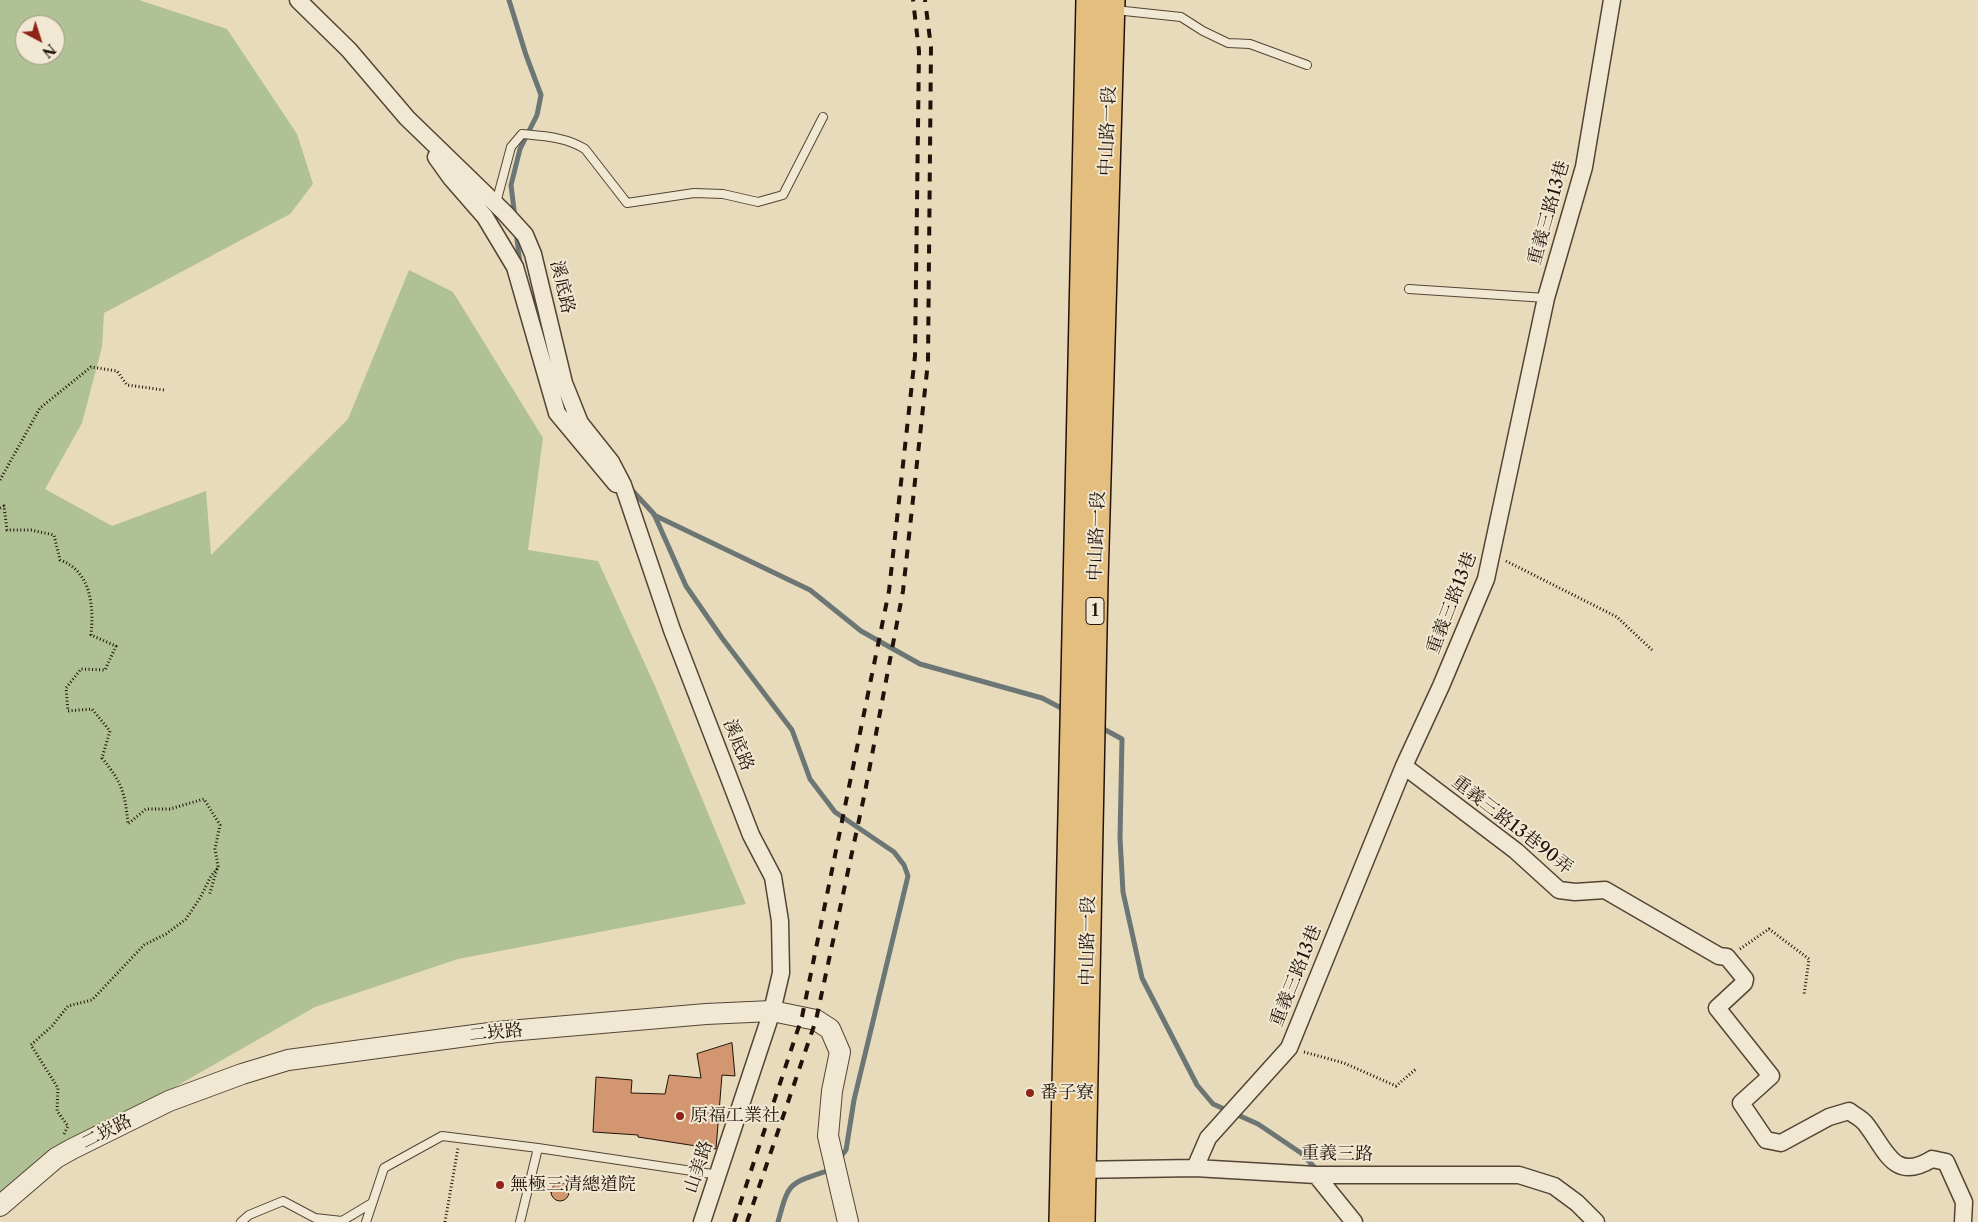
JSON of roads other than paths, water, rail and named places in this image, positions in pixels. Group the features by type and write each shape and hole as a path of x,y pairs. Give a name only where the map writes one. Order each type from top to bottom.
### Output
{"main road":[{"name":"中山路一段","path":"1062,1222 1072,1170 1095,591 1098,94 1089,0"},
{"name":"中山路一段","path":"1098,94 1111,5"},
{"name":"中山路一段","path":"1072,1170 1082,1222"}],"street":[{"name":"溪底路","path":"298,0 349,50 407,118 451,178 485,217 515,267 557,414 625,491"},
{"name":"重義三路13巷","path":"1195,1168 1208,1138 1289,1048 1404,766 1441,686 1486,579 1546,298 1584,167 1612,0"},
{"name":"溪底路","path":"407,118 525,235 533,254 564,383 580,423 611,462 625,491 676,640 751,835 773,877 780,922 781,973 772,1011"},
{"name":"重義三路13巷90弄","path":"1404,766 1516,851 1559,890 1576,892 1605,890 1719,956 1727,958 1746,979 1717,1008 1771,1076 1741,1104 1766,1140 1781,1143 1829,1117 1849,1111 1863,1121 1892,1161 1908,1169 1920,1166 1932,1159 1946,1162 1964,1202 1963,1222"},
{"name":"二崁路","path":"0,1206 61,1155 168,1101 242,1074 288,1060 496,1032 706,1014 772,1011 816,1020 830,1029 840,1052 832,1091 828,1136 848,1222"},
{"name":"山美路","path":"702,1222 772,1011"},
{"name":"重義三路","path":"1072,1170 1195,1168 1316,1175 1518,1175 1554,1186 1577,1203 1596,1222"},
{"path":"1316,1175 1354,1222"}],"lane":[{"path":"1111,5 1182,17 1203,31 1228,43 1250,44 1307,64"},
{"path":"500,209 511,146 522,134 547,136 576,143 585,149 627,203 694,193 723,194 758,202 784,196 823,117"},
{"path":"1409,289 1546,298"},
{"path":"366,1222 384,1168 442,1136 538,1148 718,1175"},
{"path":"520,1222 538,1148"},
{"path":"241,1222 249,1215 282,1201 315,1218 342,1221 372,1203"}],"waterway":[{"path":"509,0 541,95 537,115 520,149 511,185 515,218"},
{"path":"516,232 520,263"},
{"path":"630,488 654,514 686,586 722,638 792,730 810,779 835,812 894,852 904,865 908,876 854,1100 846,1150 839,1159"},
{"path":"654,515 810,590 861,631 920,664 1042,698 1065,710"},
{"path":"1100,727 1122,739 1120,838 1123,892 1142,978 1197,1085 1213,1104 1258,1124 1301,1153 1317,1170"},
{"path":"778,1222 785,1199 792,1186 797,1182 830,1169"}],"railway":[{"path":"734,1222 802,1017 889,591 915,356 919,51 913,0"},
{"path":"747,1222 816,1020 865,792 903,591 928,362 931,47 925,0"}],"place":[{"name":"番子寮","path":"1030,1093"},
{"name":"原福工業社","path":"680,1116"},
{"name":"無極三清總道院","path":"500,1185"}]}
